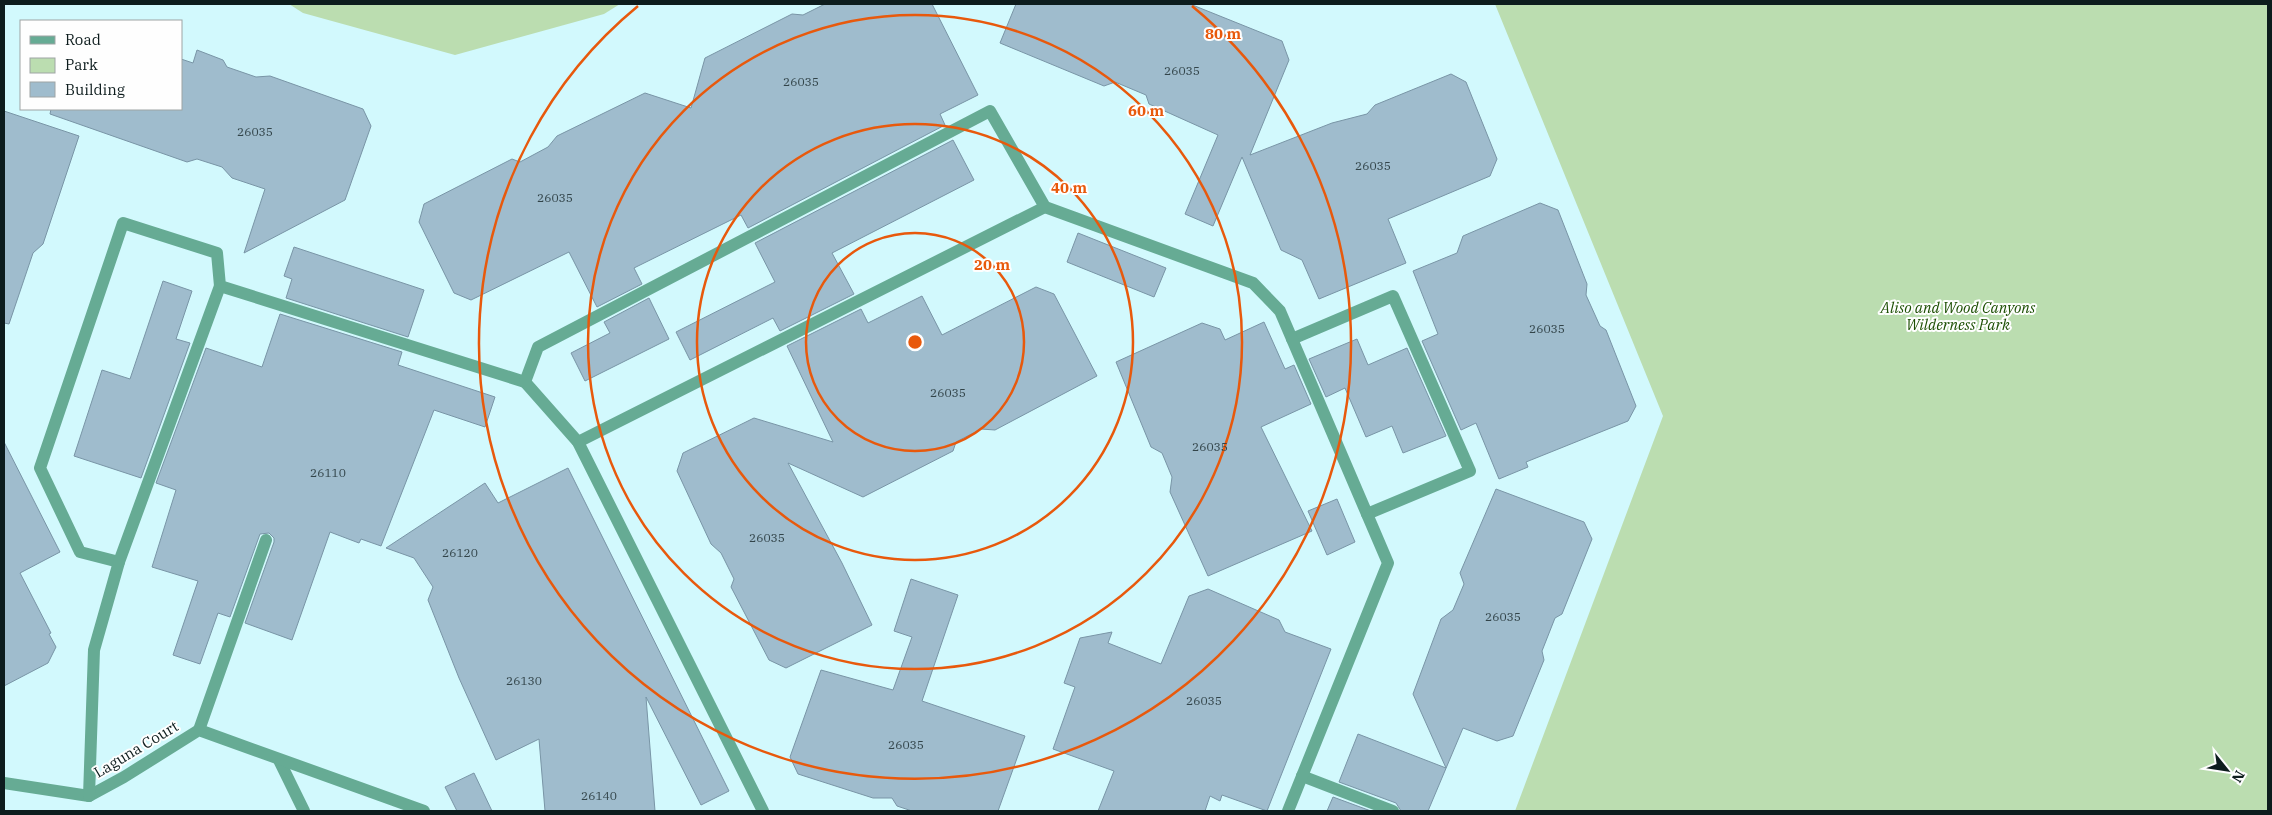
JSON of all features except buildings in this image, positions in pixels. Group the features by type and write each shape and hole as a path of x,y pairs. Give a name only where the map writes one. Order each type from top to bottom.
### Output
{"street":[{"path":"525,382 538,347 990,111 1045,206 1254,284 1280,311 1388,562 1288,811"},
{"path":"578,442 1045,206"},
{"path":"89,796 94,650 119,562 220,286 217,253 123,223 40,468 80,552 119,562"},
{"path":"220,286 525,382 578,442 763,811"},
{"path":"1292,339 1393,296 1470,471 1367,514"},
{"path":"199,730 266,540"},
{"name":"Laguna Court","path":"4,783 89,796 124,777 199,730 424,811"},
{"path":"279,760 304,811"},
{"path":"1302,776 1393,811"}],"green space":[{"path":"289,4 620,4 604,14 455,55 303,13"},
{"name":"Aliso and Wood Canyons Wilderness Park","path":"1495,4 2268,4 2268,811 1515,811 1663,416"}]}
